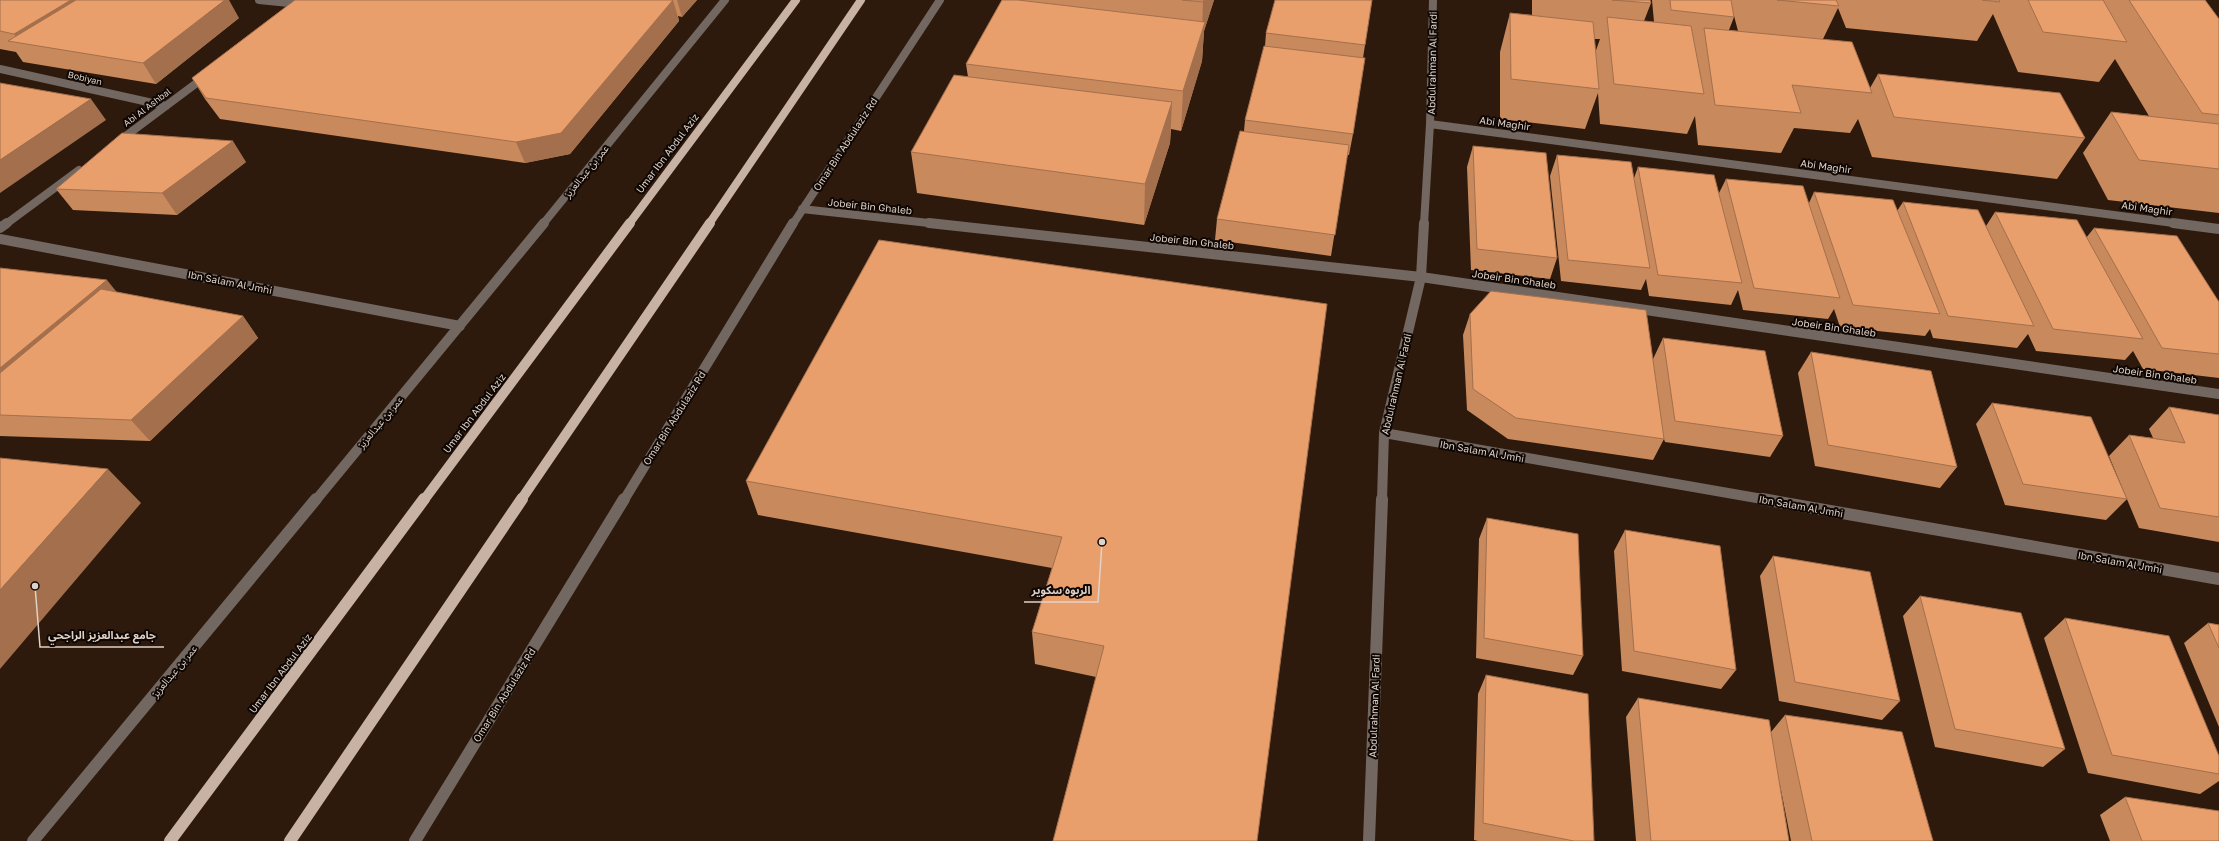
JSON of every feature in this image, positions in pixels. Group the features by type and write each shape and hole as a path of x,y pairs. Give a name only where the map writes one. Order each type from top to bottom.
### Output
{"main road":[{"name":"Umar Ibn Abdul Aziz","path":"170,841 796,0"},
{"path":"290,841 861,0"}],"street":[{"path":"259,0 302,2"},
{"name":"عمر بن عبدالعزيز","path":"33,841 460,326 725,0"},
{"name":"Omar Bin Abdulaziz Rd","path":"415,841 802,209 940,0"},
{"name":"Abdulrahman Al Fardi","path":"1369,841 1384,433 1420,277 1430,124 1433,0"},
{"path":"286,14 302,2"},
{"name":"Bobiyan","path":"0,68 166,106"},
{"name":"Abi Al Ashbal","path":"115,144 210,72"},
{"name":"Abi Maghir","path":"1430,124 2219,229"},
{"path":"0,228 83,167"},
{"name":"Jobeir Bin Ghaleb","path":"802,209 1420,277 2219,394"},
{"name":"Ibn Salam Al Jmhi","path":"0,239 460,326"},
{"name":"Ibn Salam Al Jmhi","path":"1384,433 2219,579"}],"building":[{"path":"0,0 71,0 14,34 0,31"},
{"path":"76,0 225,0 143,63 8,41"},
{"path":"295,0 673,0 561,133 516,142 206,98 192,78"},
{"path":"1002,0 1018,0 1205,22 1183,91 966,64"},
{"path":"1182,0 1204,0 1203,2"},
{"path":"1275,0 1372,0 1365,45 1266,33"},
{"path":"1612,0 1650,0 1651,3"},
{"path":"1670,0 1731,0 1734,17 1671,10"},
{"path":"1777,0 1836,0 1839,6"},
{"path":"1982,0 1999,0 2000,2"},
{"path":"2028,0 2103,0 2127,42 2043,32"},
{"path":"2129,0 2205,0 2219,19 2219,115 2202,113"},
{"path":"1510,13 1593,22 1599,89 1511,79"},
{"path":"1607,17 1691,26 1704,94 1614,84"},
{"path":"1704,28 1852,42 1872,93 1792,85 1801,113 1715,105"},
{"path":"1264,46 1365,58 1353,134 1245,120"},
{"path":"1878,74 2060,93 2085,138 1894,117"},
{"path":"954,75 1172,102 1145,184 911,152"},
{"path":"0,83 91,99 0,160"},
{"path":"2111,112 2219,124 2219,169 2139,160"},
{"path":"1240,131 1349,145 1335,235 1217,219"},
{"path":"122,133 233,141 162,193 56,189"},
{"path":"1473,146 1546,153 1557,258 1477,249"},
{"path":"1557,155 1631,162 1650,268 1568,260"},
{"path":"1638,167 1714,175 1742,283 1658,275"},
{"path":"1726,179 1803,186 1840,298 1754,288"},
{"path":"1814,192 1893,200 1940,314 1853,305"},
{"path":"1903,202 1978,210 2034,326 1948,316"},
{"path":"1995,212 2077,220 2143,339 2053,329"},
{"path":"2094,228 2177,236 2219,302 2219,354 2162,348"},
{"path":"879,240 1327,304 1257,841 1053,841 1104,646 1032,632 1062,537 746,481"},
{"path":"0,268 107,280 0,368"},
{"path":"101,289 243,316 131,420 0,415 0,373"},
{"path":"1491,291 1646,310 1664,439 1516,418 1473,389 1470,314"},
{"path":"1663,338 1765,351 1783,436 1675,421"},
{"path":"1811,352 1931,371 1957,467 1828,445"},
{"path":"1992,403 2091,417 2127,499 2023,484"},
{"path":"2169,407 2219,415 2219,517 2160,508 2129,435 2185,443"},
{"path":"0,458 108,469 0,590"},
{"path":"1487,518 1578,534 1583,656 1484,638"},
{"path":"1625,530 1720,546 1736,670 1634,651"},
{"path":"1773,556 1870,572 1900,701 1795,682"},
{"path":"1920,596 2021,613 2065,749 1955,729"},
{"path":"2065,618 2169,636 2219,756 2219,774 2112,755"},
{"path":"2208,623 2219,625 2219,648"},
{"path":"1486,675 1588,694 1594,841 1574,841 1483,823"},
{"path":"1638,698 1769,720 1789,841 1651,841"},
{"path":"1785,715 1902,732 1933,841 1812,841"},
{"path":"2125,797 2219,811 2219,841 2142,841"}],"place":[{"name":"الربوه سكوير","path":"1102,542"},
{"name":"جامع عبدالعزيز الراجحي","path":"35,586"}]}
